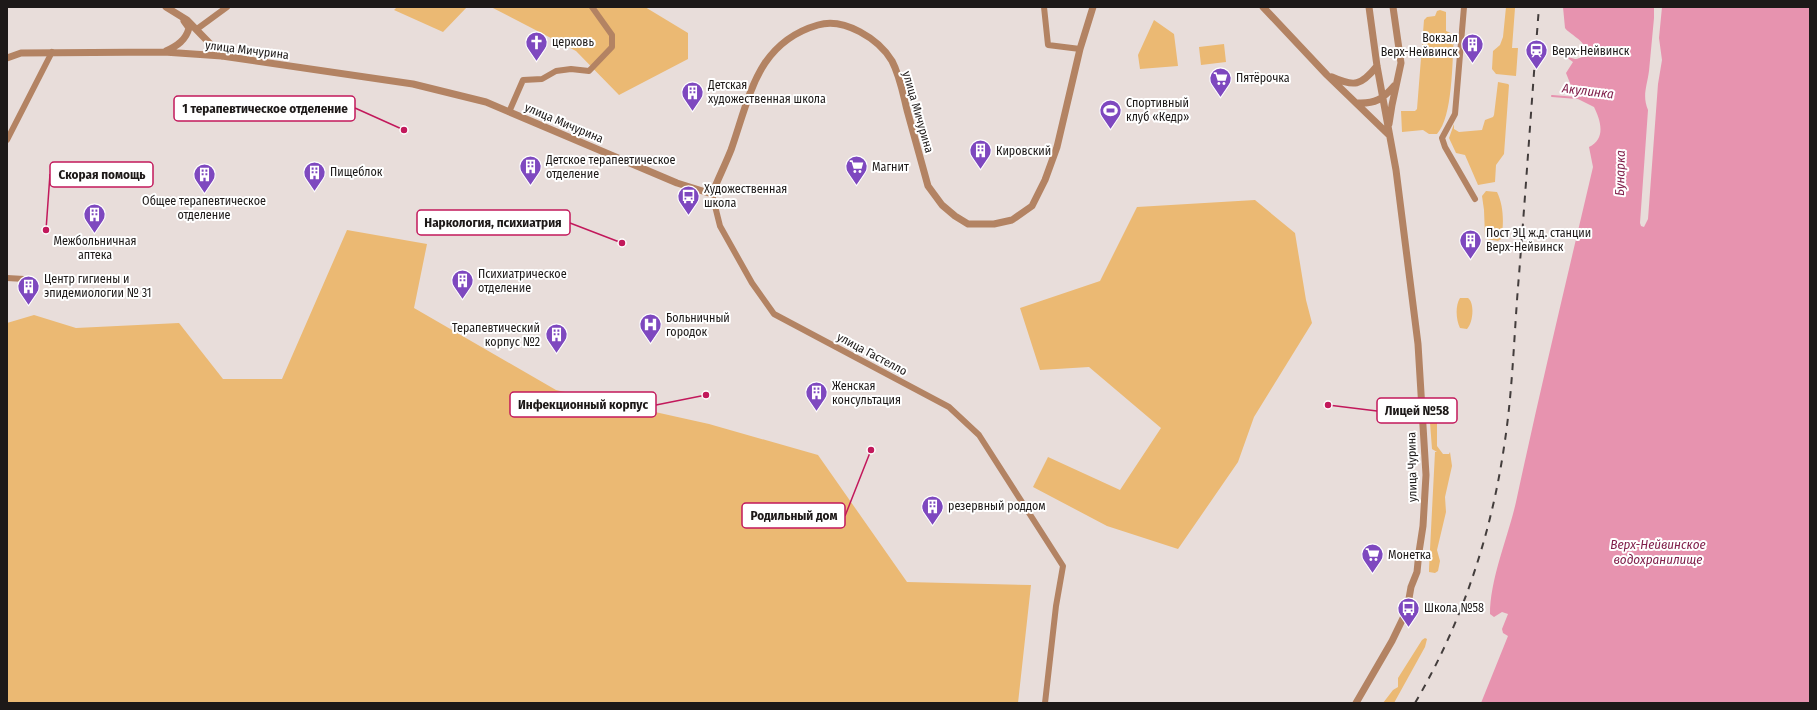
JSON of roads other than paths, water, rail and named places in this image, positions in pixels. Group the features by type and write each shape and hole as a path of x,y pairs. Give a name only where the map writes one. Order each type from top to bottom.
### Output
{"street":[{"path":"166,7 197,29 222,56"},
{"path":"197,29 227,7"},
{"path":"509,112 523,80 542,79 556,71 571,69 589,71 612,47 612,35 592,7"},
{"path":"1044,7 1048,45 1080,49"},
{"name":"улица Мичурина","path":"7,58 21,52 164,52 222,56 413,84 486,102 677,183 712,194 731,150 756,79 766,62 783,43 803,30 823,23 843,24 870,39 879,46 892,61 899,80 928,186 942,205 955,216 968,224 994,224 1012,220 1032,206 1045,180 1057,147 1080,49 1093,7"},
{"path":"1263,7 1327,75 1388,134"},
{"name":"улица Чурина","path":"1356,703 1408,610 1423,526 1426,475 1418,344 1396,170 1382,99 1370,7"},
{"path":"1388,134 1392,104 1401,63 1393,7"},
{"path":"1464,7 1455,114 1442,138 1445,147 1475,199"},
{"path":"164,52 187,37 189,28 181,17"},
{"path":"7,140 52,52"},
{"path":"1327,75 1355,84 1368,77 1377,66"},
{"path":"1357,103 1369,104 1382,99 1397,83"},
{"name":"улица Гастелло","path":"712,194 720,226 752,283 774,314 949,407 979,435 1038,525 1063,566 1056,606 1045,703"},
{"path":"7,278 24,279"}],"water":[{"name":"Верх-Нейвинское водохранилище","path":"1563,7 1654,7 1649,71 1645,95 1648,110 1640,223 1641,226 1644,227 1648,219 1658,84 1662,60 1659,38 1662,7 1810,7 1810,703 1481,703 1508,636 1503,633 1502,629 1508,614 1502,612 1494,617 1490,614 1493,587 1513,515 1593,167 1589,147 1594,144 1600,135 1599,118 1594,107 1576,98 1566,73 1573,62 1566,57 1575,59 1580,58 1585,54 1585,50 1582,42 1565,28"}],"waterway":[{"name":"Акулинка","path":"1552,96 1577,98"}],"railway":[{"path":"1415,703 1446,643 1472,579 1491,514 1504,447 1511,383 1539,7"}],"place":[{"name":"церковь","path":"536,62"},
{"name":"Вокзал Верх-Нейвинск","path":"1473,64"},
{"name":"Верх-Нейвинск","path":"1537,70"},
{"name":"Пятёрочка","path":"1221,98"},
{"name":"Детская художественная школа","path":"693,112"},
{"name":"1 терапевтическое отделение","path":"404,130"},
{"name":"Спортивный клуб «Кедр»","path":"1111,130"},
{"name":"Кировский","path":"981,170"},
{"name":"Детское терапевтическое отделение","path":"531,186"},
{"name":"Магнит","path":"857,186"},
{"name":"Пищеблок","path":"314,192"},
{"name":"Общее терапевтическое отделение","path":"204,194"},
{"name":"Художественная школа","path":"689,216"},
{"name":"Скорая помощь","path":"46,230"},
{"name":"Межбольничная аптека","path":"95,234"},
{"name":"Наркология, психиатрия","path":"622,243"},
{"name":"Пост ЭЦ ж.д. станции Верх-Нейвинск","path":"1471,260"},
{"name":"Психиатрическое отделение","path":"463,300"},
{"name":"Центр гигиены и эпидемиологии № 31","path":"29,306"},
{"name":"Больничный городок","path":"651,344"},
{"name":"Терапевтический корпус №2","path":"556,354"},
{"name":"Инфекционный корпус","path":"706,395"},
{"name":"Лицей №58","path":"1328,405"},
{"name":"Женская консультация","path":"816,412"},
{"name":"Родильный дом","path":"871,450"},
{"name":"резервный роддом","path":"932,526"},
{"name":"Монетка","path":"1372,574"},
{"name":"Школа №58","path":"1409,628"}],"water label":[{"name":"Бунарка","path":"1620,173"}]}
